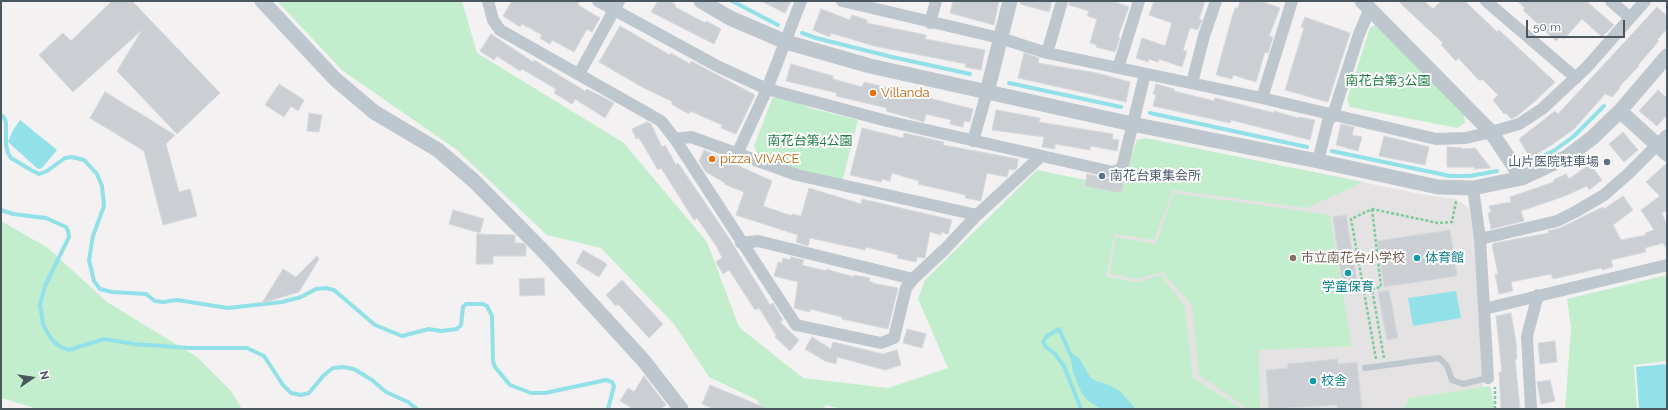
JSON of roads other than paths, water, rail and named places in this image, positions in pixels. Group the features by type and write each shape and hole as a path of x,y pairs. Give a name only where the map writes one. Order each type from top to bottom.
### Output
{"street":[{"path":"262,1 335,79 374,112 438,150 474,181 547,255 644,361 681,409"},
{"path":"488,1 493,20 500,30 661,121 796,325 881,343 894,338 906,288 913,279 945,249 977,215 1040,157"},
{"path":"598,1 617,5 720,67 767,90 887,121 1040,157 1113,172 1122,168 1145,74"},
{"path":"701,1 730,18 786,42 870,66 1132,124 1318,161 1438,187 1473,188 1522,178 1567,157 1592,138 1620,111 1667,56"},
{"path":"737,154 767,90 801,1"},
{"path":"842,1 860,3 930,22 1000,38 1047,52 1262,98 1436,138 1466,138 1491,132 1519,124 1542,109 1576,78 1629,17 1645,1"},
{"path":"930,22 936,1"},
{"path":"973,141 1010,1"},
{"path":"1047,52 1062,1"},
{"path":"1118,68 1139,1"},
{"path":"1192,83 1204,36 1216,1"},
{"path":"1262,98 1292,1"},
{"path":"1486,1 1576,78"},
{"path":"1611,1 1629,17"},
{"path":"579,74 617,5"},
{"path":"1318,161 1328,121 1333,115 1359,34 1366,6"},
{"path":"1366,6 1491,132 1522,178"},
{"path":"1620,111 1662,150"},
{"path":"1480,238 1557,221 1575,212 1604,195 1628,174 1662,150 1667,135"},
{"path":"674,139 691,137 797,175 977,215"},
{"path":"1473,188 1480,238 1488,378"},
{"path":"741,242 758,241 913,279"},
{"path":"1484,309 1667,265"},
{"path":"1531,409 1527,336 1538,295"}],"lane":[{"path":"1365,368 1439,358 1447,366 1452,380 1463,384 1488,378"}],"water":[{"path":"20,120 57,150 42,168 38,169 8,142 12,132"},
{"path":"1456,291 1461,318 1413,326 1408,298"},
{"path":"1071,353 1079,358 1091,378 1119,390 1136,409 1101,409 1088,401 1082,394 1073,373"},
{"path":"1667,364 1667,409 1639,409 1636,367"}],"waterway":[{"path":"732,1 778,25"},
{"path":"802,33 816,38 892,57 970,74"},
{"path":"1009,83 1121,107"},
{"path":"1532,162 1555,150 1574,136 1604,106"},
{"path":"1150,113 1307,147"},
{"path":"1,115 5,119 6,145 11,158 39,174 47,171 65,158 72,157 84,160 97,174 102,186 104,206 93,236 89,260 94,281 100,289 112,292 146,294 155,301 163,302 177,300 228,308 282,302 301,297 316,289 326,288 334,290 375,325 402,336 429,329 441,331 457,329 461,325 463,307 466,304 483,304 487,306 492,316 493,361 495,367 510,385 531,393 545,393 606,380 612,382 614,386 608,409"},
{"path":"1332,151 1450,176 1470,176 1497,171"},
{"path":"1,210 13,214 46,218 66,227 68,231 69,237 45,286 40,304 43,324 54,342 61,347 69,350 104,339 134,344 190,348 247,348 264,356 283,385 291,393 301,395 309,393 323,376 333,368 343,367 354,369 372,380 386,392 408,402 417,409"},
{"path":"1072,358 1059,329 1047,336 1043,342 1064,366 1081,409"}],"place":[{"name":"Villanda","path":"873,93"},
{"name":"pizza VIVACE","path":"712,159"},
{"name":"山片医院駐車場","path":"1607,162"},
{"name":"南花台東集会所","path":"1102,176"},
{"name":"市立南花台小学校","path":"1293,258"},
{"name":"体育館","path":"1417,258"},
{"name":"学童保育","path":"1348,273"},
{"name":"校舎","path":"1313,381"}],"park label":[{"name":"南花台第3公園","path":"1388,81"},
{"name":"南花台第4公園","path":"810,141"}]}
